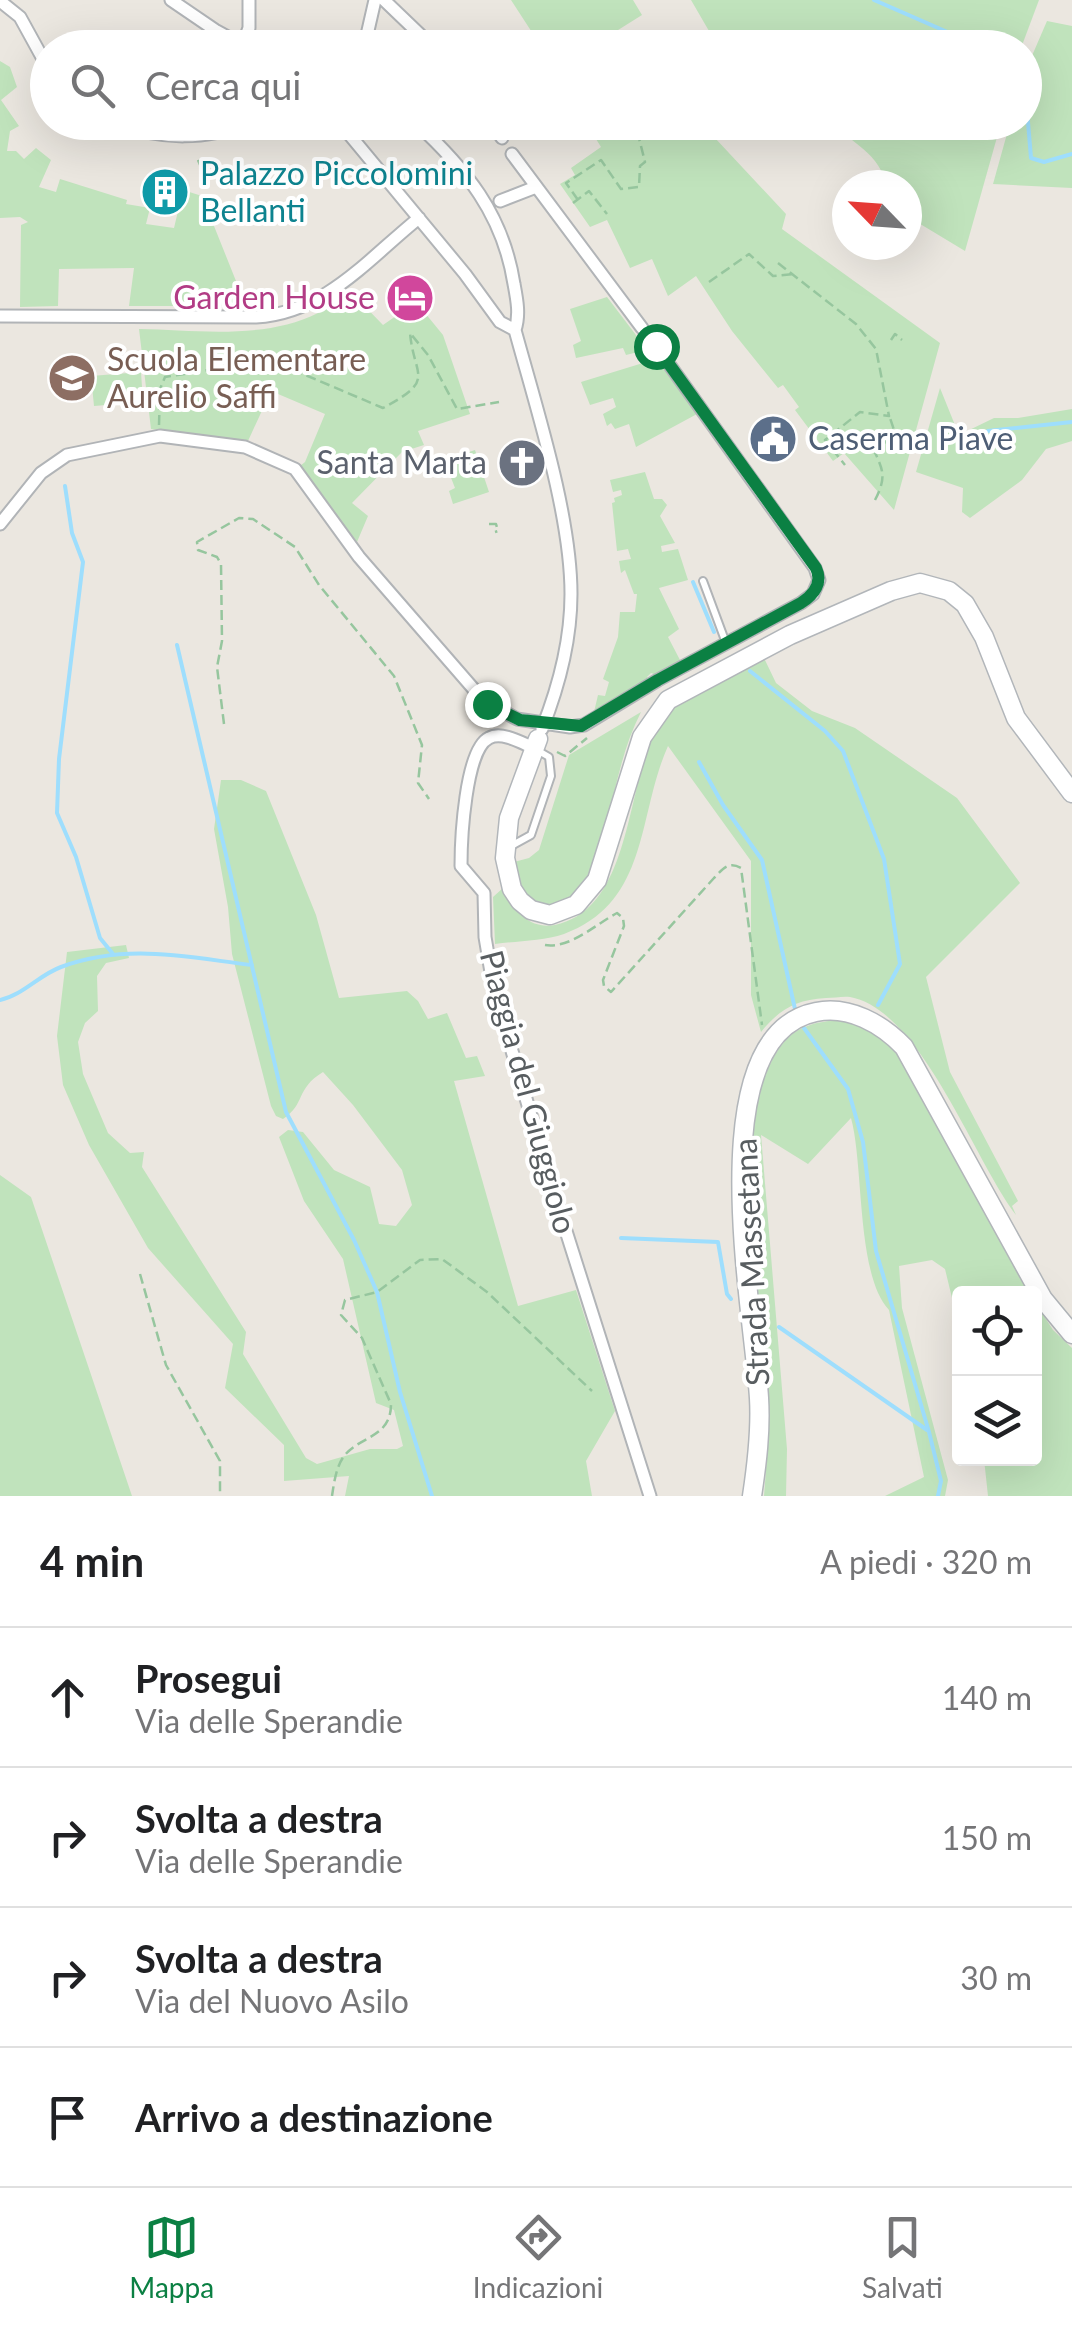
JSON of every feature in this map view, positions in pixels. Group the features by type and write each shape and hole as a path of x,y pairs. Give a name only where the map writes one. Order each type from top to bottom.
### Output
{"street":[{"path":"171,0 216,30"},
{"path":"249,0 249,30"},
{"path":"368,30 375,0"},
{"path":"384,0 415,30"},
{"path":"8,3 30,32"},
{"path":"354,140 500,322 515,330"},
{"path":"433,140 463,170 495,217 513,277 518,309 515,330 552,475 570,576 568,638 541,738 508,818 505,848 510,882 526,906 550,915 570,909 587,895 597,880 642,737 668,700 816,624 891,591 920,583 949,591 965,604 984,637 1016,718 1072,793"},
{"path":"512,154 642,328"},
{"path":"500,202 536,187"},
{"path":"0,316 279,315 322,298 419,218"},
{"path":"541,738 581,726 808,599 816,588 819,577 656,346"},
{"path":"0,524 41,472 75,452 160,436 245,447 295,469 359,557 480,698 517,718 541,738"},
{"name":"Piaggia del Giuggiolo","path":"541,738 500,736 488,738 482,745 469,784 461,866 484,893 485,937 494,990 650,1496"},
{"path":"771,1040 794,1020 830,1010 866,1019 896,1039 913,1060 1043,1300 1072,1334"},
{"name":"Strada Massetana","path":"752,1496 760,1402 742,1196 742,1144 751,1081 771,1040"}],"lane":[{"path":"703,581 726,643"},
{"path":"505,848 530,835 552,776 550,757 541,738"}],"path":[{"path":"607,214 589,191 576,202 566,183 601,160 621,189 639,188 640,166 645,162 640,140"},
{"path":"198,160 209,186"},
{"path":"709,282 750,254 774,276 793,274"},
{"path":"778,262 856,324 876,349 900,448 874,434 871,438 884,474 874,500"},
{"path":"160,436 160,389 165,377 256,361 278,362 383,408 404,396 416,383 419,367 410,333 434,364 457,408 499,402"},
{"path":"891,340 894,333 902,340"},
{"path":"845,465 825,440 860,412 890,416"},
{"path":"224,724 217,667 222,641 221,564 217,556 198,550 198,542 239,518 252,518 295,547 319,585 394,676 422,745 418,783 429,799"},
{"path":"489,524 496,524 495,532"},
{"path":"541,738 565,756 593,733"},
{"path":"545,945 567,942 617,913 624,926 603,980 610,992 726,865 733,864 741,868 760,1021 771,1040"},
{"path":"332,1496 344,1455 382,1432 391,1416 391,1404 362,1338 341,1315 345,1300 376,1292 420,1260 442,1260 474,1281 592,1390"},
{"path":"140,1274 166,1365 220,1461 220,1496"}],"green space":[{"path":"511,0 633,0 642,15 618,30 530,30"},
{"path":"691,0 1039,0 1028,30 708,30"},
{"path":"1047,21 1072,26 1072,188 993,184 1005,140 1042,140 1042,33"},
{"path":"0,61 10,67 17,87 1,100 19,126 10,131 7,151 16,151 24,159 36,148 51,160 39,187 56,192 60,179 127,200 126,204 150,208 146,224 174,228 183,190 202,196 246,306 129,306 134,268 59,269 58,306 20,307 21,225 28,222 20,217 0,218"},
{"path":"597,140 717,140 786,214 782,229 940,343 894,510 844,453 833,461 795,410 799,407 783,385 778,388 732,331 696,276 668,296 652,259 630,268 607,220 590,227 560,184 575,175 571,168 601,147"},
{"path":"851,140 996,140 965,251 922,225 922,170 880,170"},
{"path":"351,292 383,325 416,302 443,335 470,414 418,431 424,445 402,452 352,503 368,516 357,542 300,466 325,414 271,391 248,441 151,429 139,329 230,332 276,327 318,313"},
{"path":"607,297 642,343 636,346 638,352 626,355 623,348 576,358 573,345 581,341 570,309"},
{"path":"656,359 697,414 636,447 629,424 615,429 611,423 607,426 603,414 616,407 613,398 590,405 581,382"},
{"path":"141,372 143,402 94,406 91,376"},
{"path":"940,388 959,435 994,418 1072,409 1072,441 1046,449 1022,480 970,518 962,512 963,488 916,472"},
{"path":"475,450 489,492 453,504 449,491 455,488 448,470 442,471 439,462"},
{"path":"645,472 654,499 662,499 667,505 660,516 675,543 661,546 662,552 678,549 688,580 659,588 679,629 668,637 680,660 657,675 651,673 649,680 594,712 598,695 605,696 609,682 603,679 618,637 620,612 635,612 637,594 625,570 621,573 619,561 631,559 628,549 617,551 612,503 622,495 621,490 613,492 610,480"},
{"path":"764,658 776,683 812,711 855,728 957,798 1020,883 926,977 950,1072 1018,1201 1012,1206 1016,1215 923,1057 876,1008 850,997 805,1001 782,1012 761,1032 751,995 751,861 668,746 637,854 612,901 592,920 564,934 495,944 493,897 503,888 523,916 545,926 581,914 600,894 614,868 649,746 660,722 692,694"},
{"path":"641,712 625,753 592,875 568,900 555,905 535,901 522,887 514,862 539,850 569,755"},
{"path":"221,780 241,780 266,791 316,915 339,998 407,991 428,1019 447,1013 466,1058 477,1056 485,1076 454,1081 518,1306 576,1290 615,1411 586,1461 592,1496 345,1496 349,1476 284,1481 284,1445 225,1388 233,1344 148,1248 89,1145 63,1085 57,1036 67,952 126,945 129,958 106,963 97,976 98,1011 85,1023 78,1042 83,1074 108,1133 130,1153 144,1152 142,1167 246,1332 243,1354 306,1458 317,1464 370,1449 403,1446 394,1410 376,1403 343,1259 304,1201 279,1137 288,1130 303,1132 334,1170 370,1187 379,1224 396,1226 412,1205 402,1170 323,1072 308,1084 295,1108 283,1119 276,1116 271,1106 232,954 214,829"},
{"path":"839,1020 859,1026 875,1034 904,1061 1025,1286 952,1286 952,1298 945,1269 932,1260 899,1266 902,1308 948,1480 945,1496 885,1496 924,1477 889,1310 878,1294 871,1272 851,1118 808,1164 761,1135 787,1449 786,1496 764,1496 768,1419 752,1223 754,1120 765,1076 784,1042 809,1025"},
{"path":"0,1175 31,1197 132,1496 0,1496"},
{"path":"1042,1313 1072,1348 1072,1496 988,1496 985,1466 1042,1466"}],"waterway":[{"path":"874,0 943,30"},
{"path":"1030,140 1031,158 1044,162 1072,154"},
{"path":"988,431 1072,422"},
{"path":"65,486 72,533 83,562 59,759 57,813 76,857 100,938 113,954"},
{"path":"693,582 714,632"},
{"path":"177,645 286,1112 377,1292 400,1392 432,1496"},
{"path":"750,671 825,731 843,751 884,859 900,964 878,1005"},
{"path":"699,762 723,805 762,860 795,1009"},
{"path":"0,1000 61,967 109,955 156,954 252,965"},
{"path":"804,1028 848,1089 863,1142 876,1251 929,1432 941,1481 938,1496"},
{"path":"621,1238 718,1242 731,1299"},
{"path":"779,1327 927,1430"}],"place":[{"name":"Palazzo Piccolomini Bellanti","path":"165,192"},
{"name":"Garden House","path":"410,298"},
{"name":"Scuola Elementare Aurelio Saffi","path":"72,378"},
{"name":"Caserma Piave","path":"773,439"},
{"name":"Santa Marta","path":"522,463"}],"route":[{"path":"487,704 520,720 581,726 801,603 816,588 816,568 656,346"}]}
